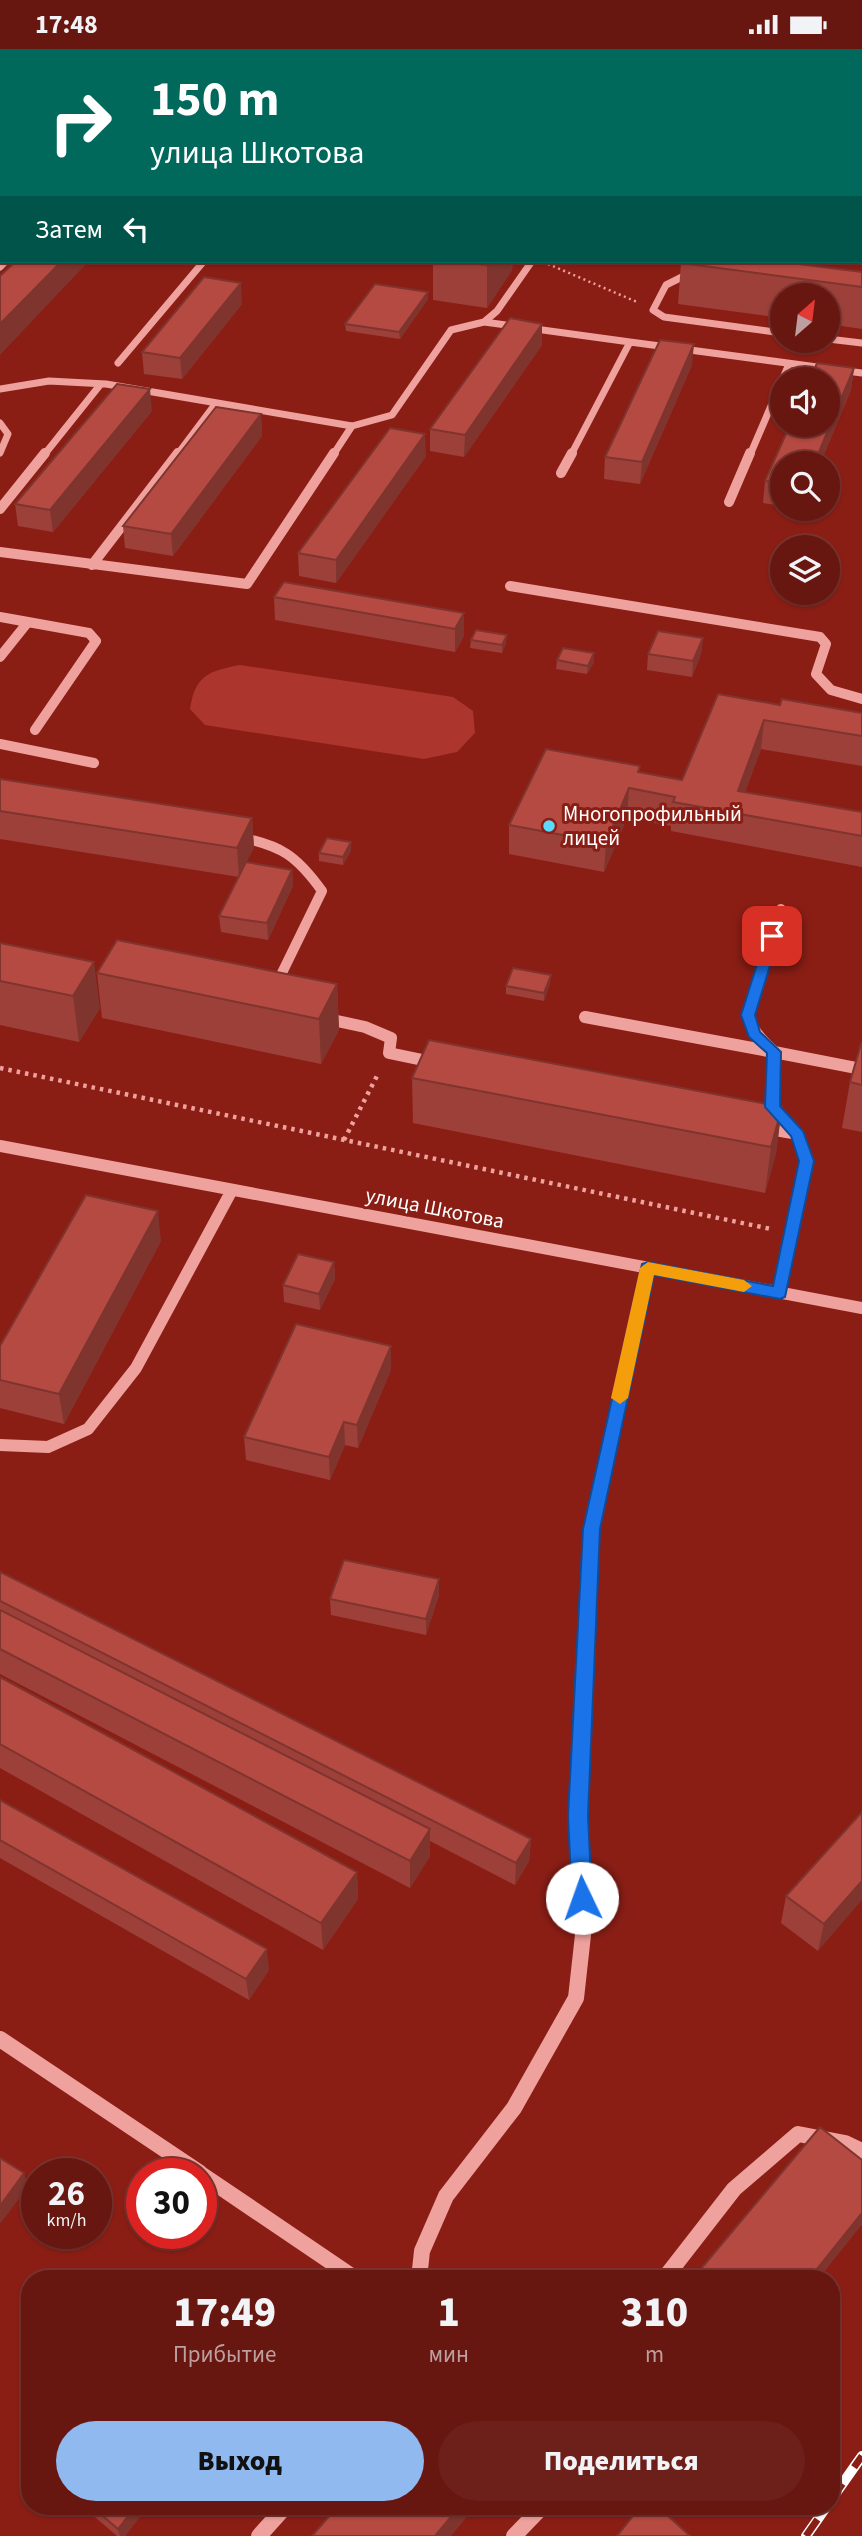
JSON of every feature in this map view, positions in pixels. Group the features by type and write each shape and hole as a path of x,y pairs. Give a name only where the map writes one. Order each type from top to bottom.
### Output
{"street":[{"path":"118,363 202,263"},
{"path":"484,322 497,311 531,263"},
{"path":"699,263 692,272 666,285 653,310 664,317 770,331"},
{"path":"0,389 13,384 69,381 352,426 392,415 451,330 484,322 862,373"},
{"path":"840,340 862,343"},
{"path":"561,473 630,342"},
{"path":"729,502 789,364"},
{"path":"0,509 100,385"},
{"path":"92,565 216,403"},
{"path":"0,423 8,434 0,453"},
{"path":"0,552 247,584 352,426"},
{"path":"510,586 820,638 826,644 816,674 831,690 862,699"},
{"path":"0,617 89,633 96,641 35,730"},
{"path":"1,654 28,622"},
{"path":"0,744 94,763"},
{"path":"231,836 272,843 303,863 322,891 271,994"},
{"path":"774,1052 754,1034 748,1015 780,909"},
{"path":"316,1016 365,1027 391,1038 389,1053 443,1064"},
{"path":"585,1017 862,1069"},
{"path":"774,1052 772,1107 798,1134 807,1161 780,1293"},
{"path":"757,1126 798,1134"},
{"name":"улица Шкотова","path":"0,1146 862,1308"},
{"path":"0,1445 48,1447 88,1429 136,1368 232,1190"},
{"path":"420,2270 422,2251 446,2196 514,2108 576,1998 583,1926 578,1816 592,1529 648,1268"},
{"path":"0,2039 176,2158"},
{"path":"671,2270 734,2189 798,2134 845,2143 862,2151"},
{"path":"217,2185 343,2270"},
{"path":"259,2536 278,2515"},
{"path":"514,2536 534,2515"}],"path":[{"path":"546,263 653,310"},
{"path":"344,1140 389,1053"},
{"path":"0,1068 792,1234"}],"shaded area":[{"path":"240,665 453,697 473,711 475,733 457,752 424,759 205,725 190,709 200,682 212,673"}],"building":[{"path":"14,263 60,263 0,324 0,276"},
{"path":"681,263 791,263 862,272 862,287"},
{"path":"204,277 241,283 180,358 142,352"},
{"path":"375,284 428,292 399,332 345,324"},
{"path":"510,318 542,324 465,435 430,429"},
{"path":"660,340 694,344 642,462 605,457"},
{"path":"817,363 854,368 840,402 840,367 815,367"},
{"path":"117,384 150,389 50,510 15,504"},
{"path":"216,407 261,414 171,534 123,526"},
{"path":"390,428 425,434 336,560 298,553"},
{"path":"785,437 825,437 819,451 778,451"},
{"path":"284,582 464,613 455,629 274,597"},
{"path":"476,630 507,635 502,645 471,640"},
{"path":"658,631 703,638 693,661 648,654"},
{"path":"563,648 594,653 588,666 557,660"},
{"path":"718,694 780,705 782,699 862,713 862,736 764,720 738,791 862,812 862,836 673,802 675,797 629,788 606,843 509,825 546,749 640,766 638,772 682,780"},
{"path":"0,779 252,818 237,848 0,811"},
{"path":"327,838 351,842 343,857 319,853"},
{"path":"246,862 292,870 267,923 219,916"},
{"path":"117,940 337,984 319,1019 97,973"},
{"path":"0,943 94,962 73,996 0,981"},
{"path":"513,968 551,975 544,993 506,986"},
{"path":"429,1040 782,1107 771,1147 412,1078"},
{"path":"862,1044 862,1085 850,1082"},
{"path":"86,1195 158,1211 59,1394 0,1380 0,1346"},
{"path":"298,1254 334,1262 319,1294 283,1285"},
{"path":"296,1324 391,1346 357,1425 344,1422 329,1457 244,1437"},
{"path":"344,1560 439,1579 426,1619 330,1599"},
{"path":"0,1572 531,1839 516,1863 0,1601"},
{"path":"0,1610 430,1829 410,1861 0,1649"},
{"path":"0,1677 357,1872 321,1923 0,1744"},
{"path":"0,1800 267,1949 246,1979 0,1840"},
{"path":"862,1812 862,1881 824,1924 786,1896"},
{"path":"820,2127 862,2160 862,2213 816,2270 700,2270"},
{"path":"0,2158 21,2171 21,2177 0,2206"},
{"path":"102,2515 129,2515 118,2529"},
{"path":"330,2515 452,2515 435,2536 312,2536"},
{"path":"634,2515 667,2515 690,2536 617,2536"}],"railway":[{"path":"840,2487 862,2456"},
{"path":"806,2536 821,2515"}],"slow traffic":[{"path":"620,1398 648,1268 744,1286"}],"place":[{"name":"Многопрофильный лицей","path":"549,826"}],"route":[{"path":"582,1898 578,1816 592,1529 648,1268 780,1293 807,1161 798,1134 772,1107 774,1052 754,1034 748,1015 772,936"}]}
